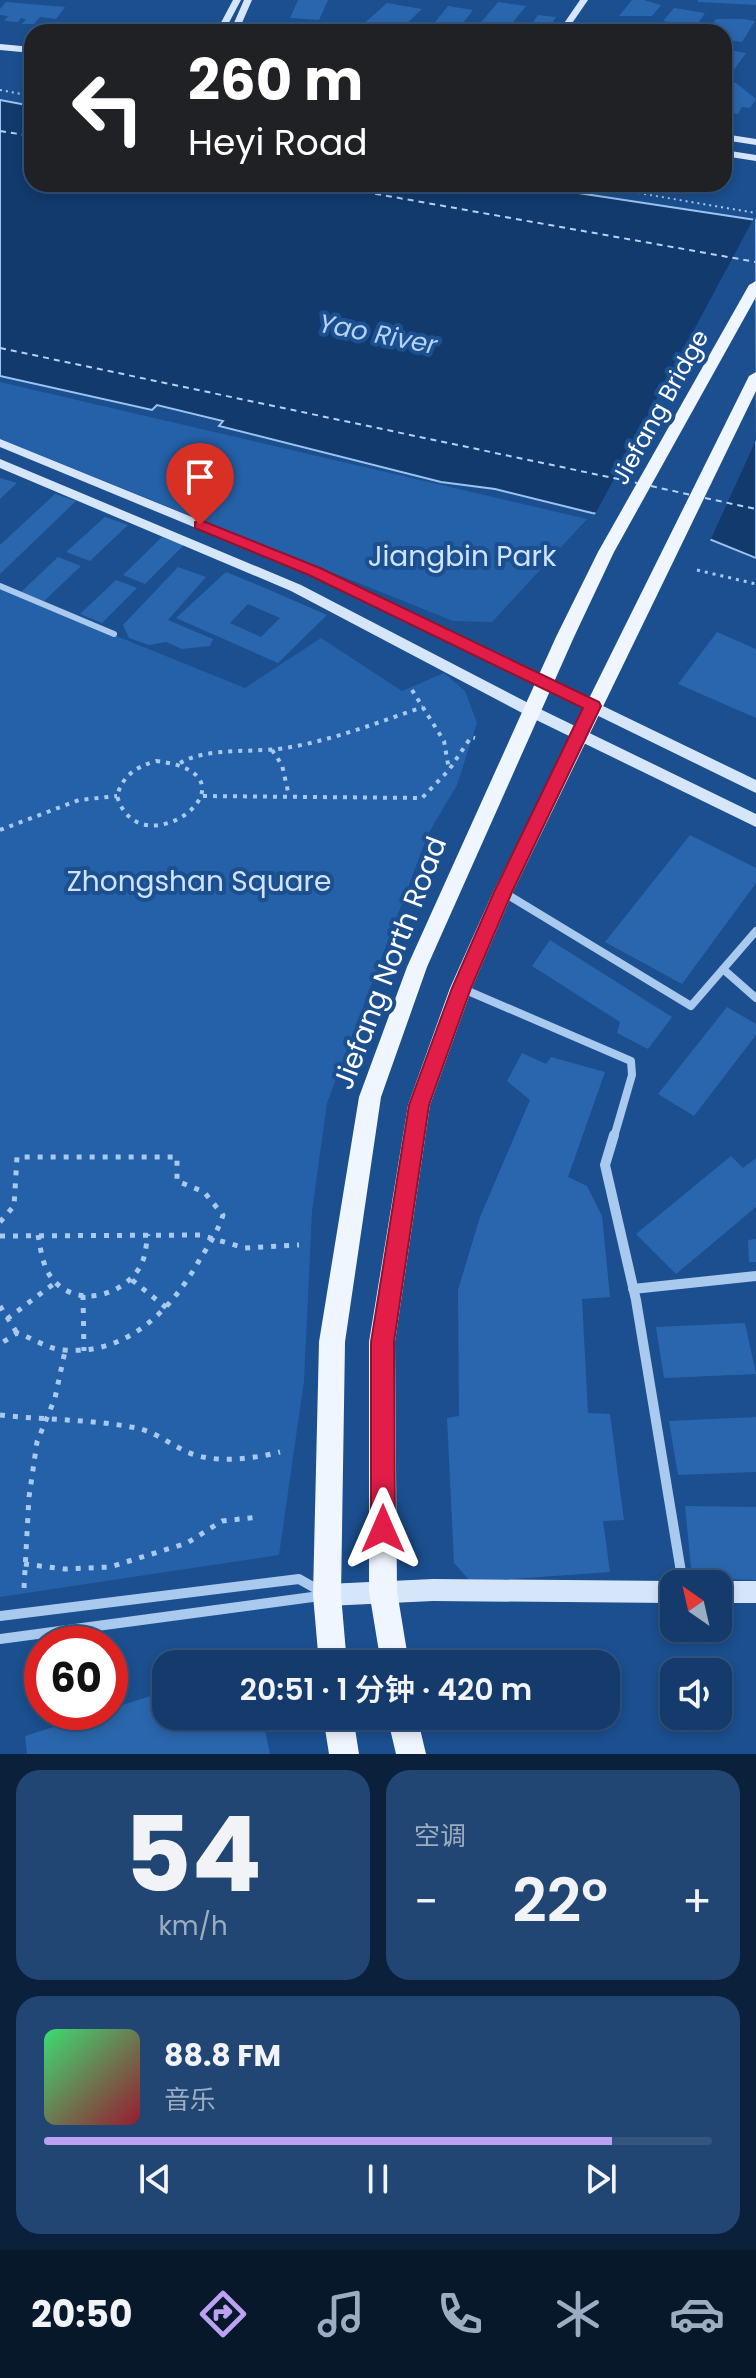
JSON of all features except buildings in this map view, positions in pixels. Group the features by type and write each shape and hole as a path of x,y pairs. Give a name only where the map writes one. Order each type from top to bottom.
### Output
{"main road":[{"path":"224,24 237,0"},
{"path":"238,24 248,0"},
{"path":"568,24 584,0"},
{"path":"0,40 24,42"},
{"path":"0,47 24,49"},
{"path":"732,138 756,142"},
{"path":"732,154 756,158"},
{"name":"Jiefang Bridge","path":"606,552 756,285"},
{"path":"393,1650 383,1591 382,1342 419,1105 461,988 503,892 756,376"},
{"path":"0,443 315,572 756,787"},
{"path":"0,463 296,588 531,711 756,821"},
{"name":"Jiefang North Road","path":"332,1650 327,1595 332,1342 370,1097 417,967 606,552"},
{"path":"327,1595 383,1591 660,1592"},
{"path":"732,1592 756,1592"},
{"path":"340,1730 344,1754"},
{"path":"405,1730 411,1754"}],"street":[{"path":"0,586 114,634"},
{"path":"503,892 691,1006 756,931"},
{"path":"723,969 756,998"},
{"path":"461,988 631,1061 632,1075 605,1165 633,1289 681,1570"},
{"path":"633,1289 756,1278"},
{"path":"0,1616 299,1579 327,1595"},
{"path":"0,1639 327,1595"}],"path":[{"path":"0,90 24,94"},
{"path":"632,192 756,213"},
{"path":"697,570 756,584"},
{"path":"412,690 444,741 449,770"},
{"path":"180,763 205,751 248,753 342,734 423,707"},
{"path":"203,796 422,798 449,770 471,737 475,738"},
{"path":"272,750 282,765 289,796"},
{"path":"156,761 180,763 202,781 203,796 190,814 180,820 157,825 145,824 124,814 117,796 125,777 134,769 156,761"},
{"path":"0,830 79,800 117,796"},
{"path":"0,1222 14,1206 17,1157 177,1157 177,1181 201,1186 223,1215 219,1230 190,1280 168,1309 119,1344 84,1351 65,1351 37,1344 17,1333 0,1306"},
{"path":"38,1235 43,1263 56,1282 69,1292 83,1295 111,1292 132,1280 143,1263 148,1234"},
{"path":"0,1236 200,1235 245,1248 299,1245"},
{"path":"132,1280 168,1309"},
{"path":"7,1319 56,1282"},
{"path":"83,1295 84,1351"},
{"path":"0,1344 17,1333"},
{"path":"24,1588 37,1442 55,1398 65,1351"},
{"path":"0,1415 46,1422 132,1427 160,1433 192,1454 241,1457 280,1452"},
{"path":"24,1564 65,1569 110,1567 187,1543 222,1521 259,1517"}],"green space":[{"name":"Jiangbin Park","path":"0,382 587,519 492,622 453,621 0,439"},
{"name":"Zhongshan Square","path":"0,589 245,688 321,638 402,691 444,673 465,691 477,723 457,785 428,834 327,1103 312,1212 304,1381 279,1555 0,1597"}],"water":[{"name":"Yao River","path":"0,100 24,104 24,192 572,192 756,220 756,558 682,528 592,513 495,489 441,482 219,426 223,421 157,405 152,410 0,376"}],"pier":[{"path":"755,216 756,440 709,543 681,532 593,518"}],"ferry route":[{"path":"0,131 24,135"},
{"path":"366,192 756,262"},
{"path":"0,348 637,483"},
{"path":"651,486 691,495"},
{"path":"705,498 756,509"}],"route":[{"path":"200,525 315,572 593,706 503,892 461,988 419,1105 382,1342 383,1529"}]}
